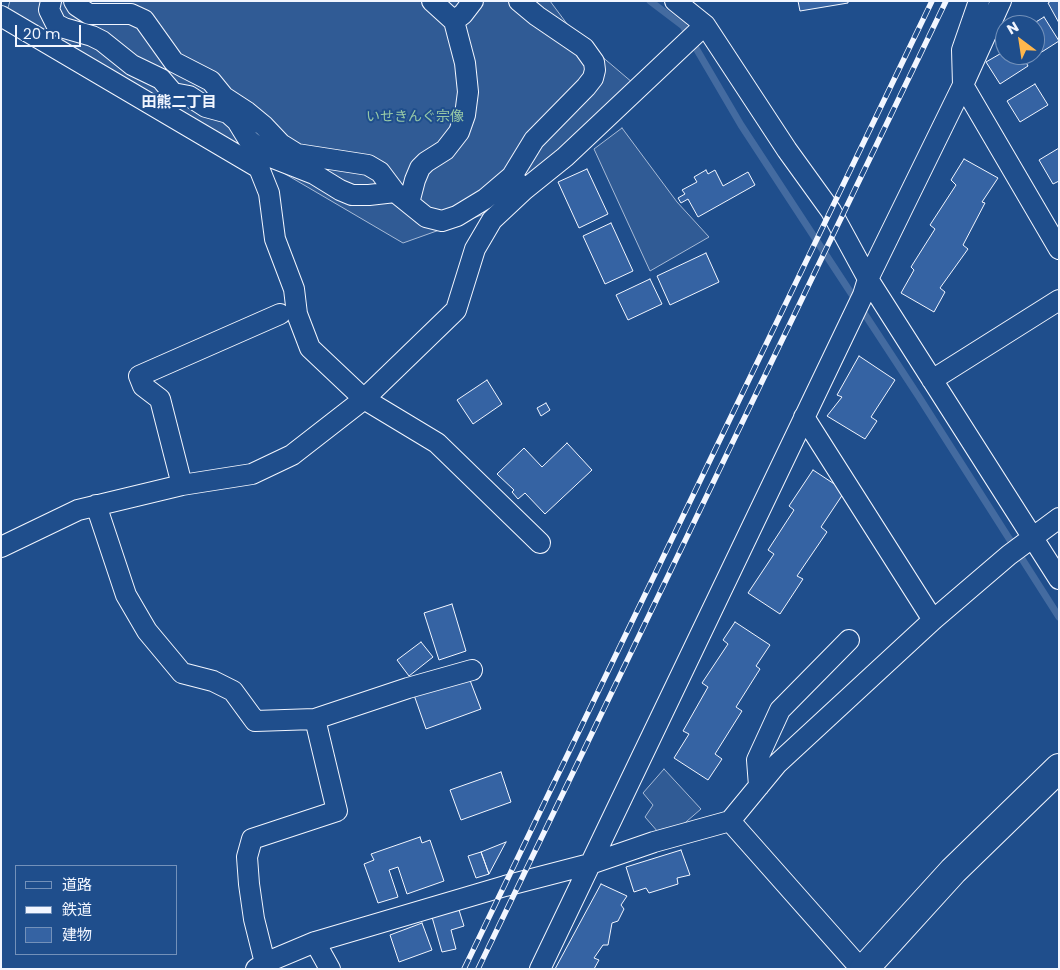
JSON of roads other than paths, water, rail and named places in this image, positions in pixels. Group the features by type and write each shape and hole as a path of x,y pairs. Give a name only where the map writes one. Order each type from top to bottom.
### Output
{"street":[{"path":"51,1 49,10 56,24 102,41 132,65 161,79 173,93 189,96 206,107 217,111 227,106"},
{"path":"74,1 77,6 89,14 131,14 144,20 174,62 211,81 224,98 248,139 268,156 314,174 352,195 402,198"},
{"path":"402,198 420,168 445,150 459,132 468,92 465,63 454,21 432,1"},
{"path":"454,21 463,14 473,1"},
{"path":"1,547 78,510 182,485 252,474 292,455 364,399 456,310 475,249 492,220 518,183 534,140 586,87 593,78 595,70 594,62 584,48 537,16 519,1"},
{"path":"675,1 705,25 787,150 839,224 865,287 932,380 1022,545 1059,579"},
{"path":"978,1 962,50 963,85 1059,249"},
{"path":"540,969 963,85 1001,1"},
{"path":"1,16 259,168 269,194 275,239 294,289 297,314 310,348 364,399 437,442 540,543"},
{"path":"227,106 264,126 281,144 297,154 368,165 380,172 402,198 426,217 442,221 457,216 565,157 705,25"},
{"path":"932,380 1059,300"},
{"path":"182,485 160,399 143,386 139,376 280,314"},
{"path":"804,417 933,620"},
{"path":"96,506 126,595 147,631 182,673 213,680 233,691 255,721 315,719 408,688 472,670"},
{"path":"315,719 337,811 252,839 247,858 261,966 315,942 505,886 590,864 654,842 730,821 777,764 933,620 1022,545 1059,518"},
{"path":"759,786 757,760 780,710 849,640"},
{"path":"730,821 862,969 953,871 1059,768"},
{"path":"315,942 330,969"}],"waterway":[{"path":"650,1 683,26 741,125 919,397 1059,617"}],"railway":[{"path":"464,969 932,1"},
{"path":"478,969 946,1"}],"district":[{"name":"田熊二丁目","path":"179,103"}],"park label":[{"name":"いせきんぐ宗像","path":"415,117"}]}
